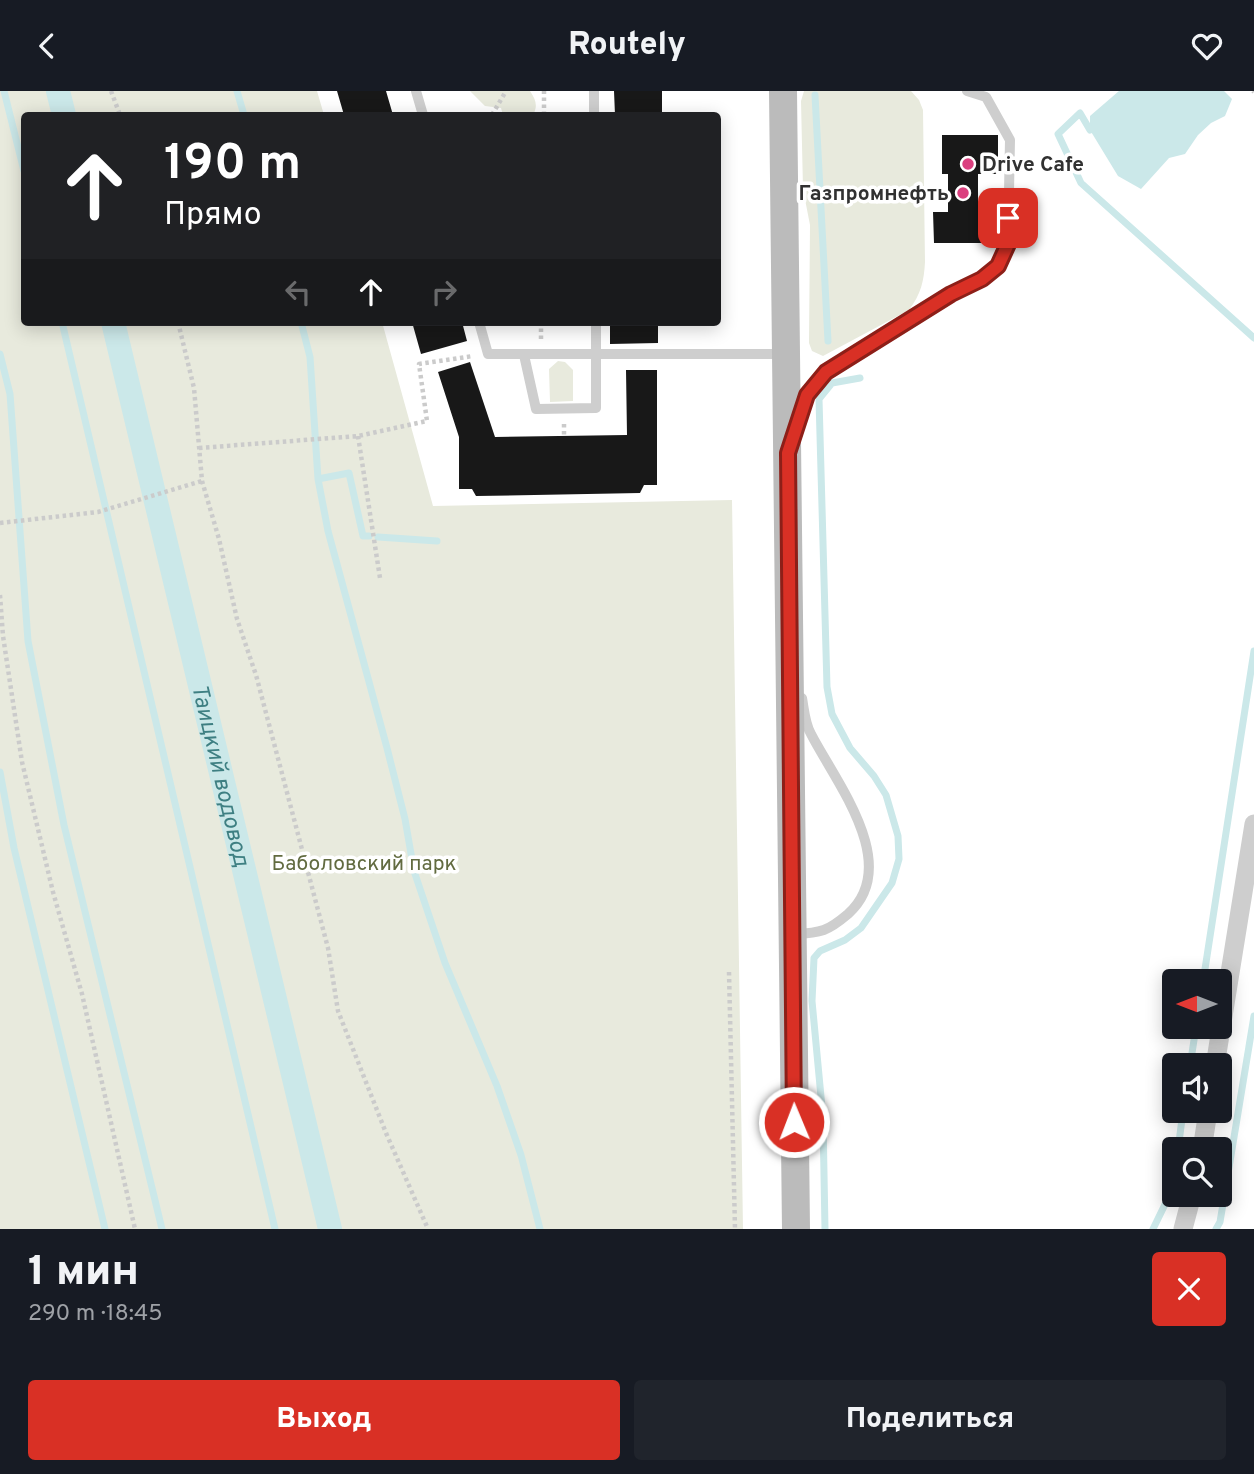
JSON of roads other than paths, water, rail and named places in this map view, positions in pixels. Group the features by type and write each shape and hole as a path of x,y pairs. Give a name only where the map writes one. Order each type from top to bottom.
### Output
{"main road":[{"path":"783,91 796,1229"}],"street":[{"path":"1217,1053 1254,824"},
{"path":"1183,1229 1189,1207"}],"lane":[{"path":"416,91 422,112"},
{"path":"594,91 594,112"},
{"path":"788,453 807,395 826,372 951,294 982,279 998,266 1008,244 1010,140 986,97 967,91"},
{"path":"480,326 488,354 787,354"},
{"path":"524,355 536,409 596,408 596,326"},
{"path":"790,647 809,731 844,790 865,840 868,859 867,883 854,908 830,930 791,934"}],"water":[{"path":"1119,91 1224,91 1232,99 1225,116 1211,123 1198,135 1185,154 1169,158 1141,189 1118,176 1090,130 1090,116"}],"waterway":[{"path":"4,91 21,159"},
{"name":"Таицкий водовод","path":"58,91 63,112"},
{"path":"237,91 243,112"},
{"path":"815,95 828,341"},
{"path":"1090,130 1080,113 1058,134 1081,183 1254,338"},
{"path":"63,326 275,1229"},
{"name":"Таицкий водовод","path":"114,326 330,1229"},
{"path":"302,326 310,357 318,479 328,531 405,819 414,871 445,963 497,1086 521,1155 540,1229"},
{"path":"0,354 10,394 28,641 64,825 162,1229"},
{"path":"825,1229 823,1118 812,1001 814,958 820,951 845,940 861,928 892,883 899,859 898,836 886,795 850,748 832,714 827,687 819,399 832,383 860,378"},
{"path":"318,479 349,473 363,536 369,536"},
{"path":"378,537 437,541"},
{"path":"1205,969 1254,651"},
{"path":"0,772 14,848 105,1229"},
{"path":"1216,1229 1220,1222 1254,1016"},
{"path":"1192,1053 1194,1039"},
{"path":"1180,1137 1181,1123"},
{"path":"1153,1229 1164,1207"}],"place":[{"name":"Drive Cafe","path":"968,164"},
{"name":"Газпромнефть","path":"963,193"}],"park label":[{"name":"Баболовский парк","path":"364,863"}]}
